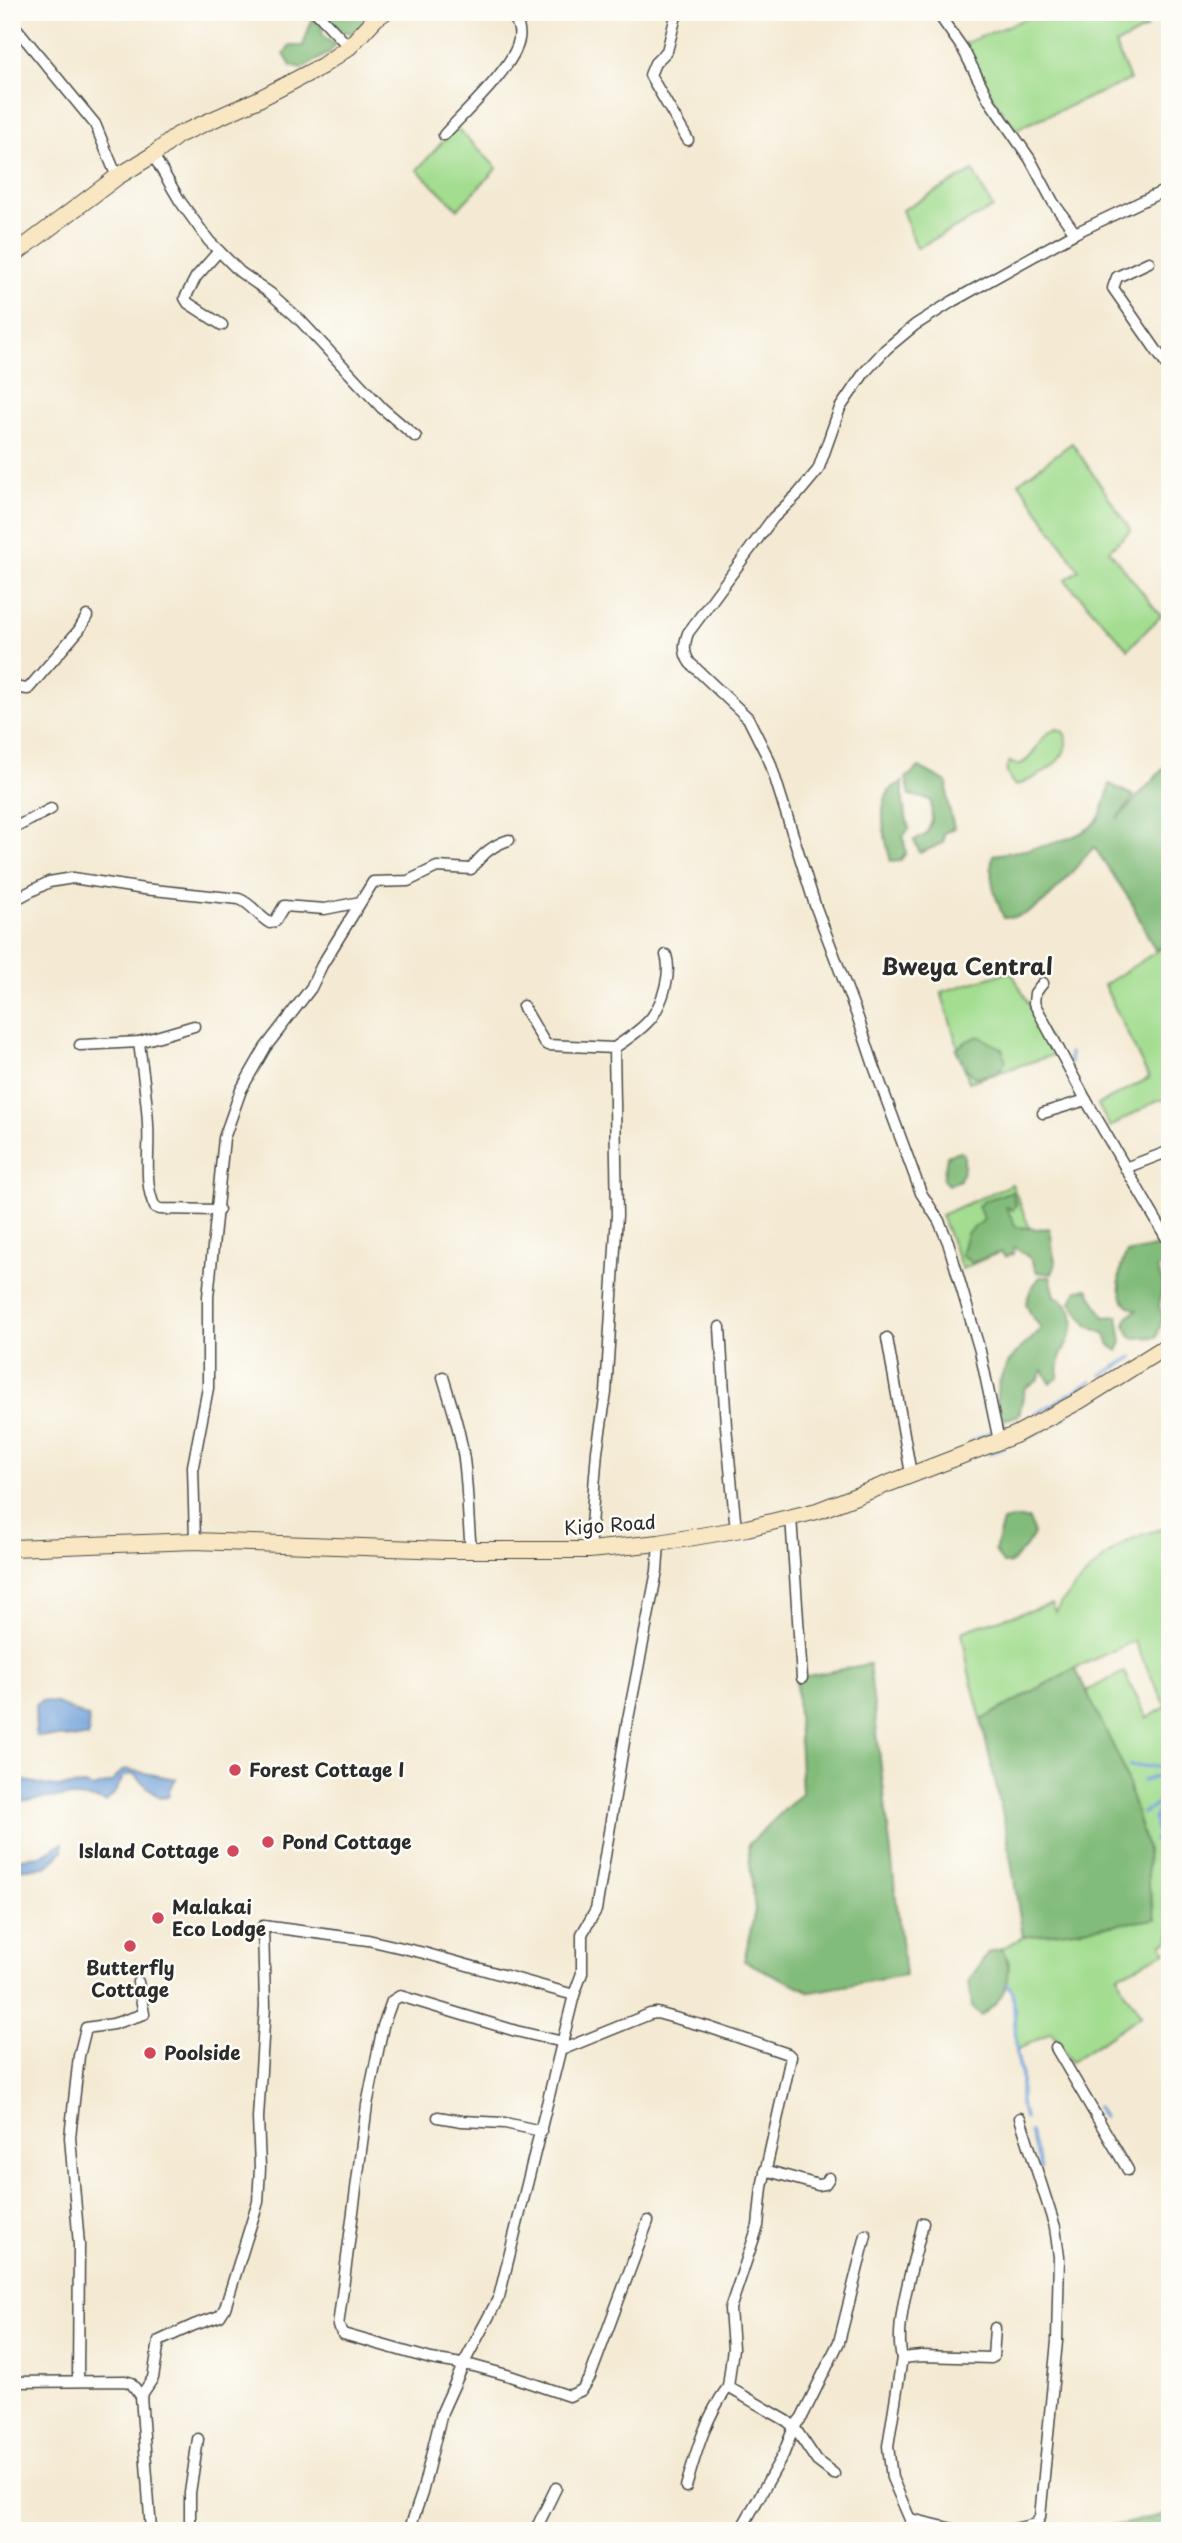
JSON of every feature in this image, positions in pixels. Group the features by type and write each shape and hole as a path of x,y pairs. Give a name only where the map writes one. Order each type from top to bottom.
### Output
{"street":[{"path":"316,12 349,47"},
{"path":"12,256 178,135 257,100 322,66 349,47 385,12"},
{"path":"444,135 494,81 516,51 520,38 518,24 512,12"},
{"path":"677,12 667,51 655,63 650,75 688,140"},
{"path":"937,12 963,49 989,100 1030,159 1053,202 1075,233"},
{"path":"12,23 95,124 117,177"},
{"path":"153,155 180,201 209,241 240,272 271,293 299,318 382,408 416,437"},
{"path":"999,1441 980,1351 948,1242 939,1221 921,1193 815,905 770,762 748,718 696,669 686,657 684,648 688,634 753,544 773,518 798,495 818,470 840,408 864,373 886,348 915,325 953,301 1075,233 1170,188"},
{"path":"219,251 196,277 185,298 188,303 222,325"},
{"path":"1149,262 1117,277 1113,288 1170,370"},
{"path":"12,684 28,689 79,630 87,616"},
{"path":"12,830 51,809"},
{"path":"195,1541 193,1466 208,1388 208,1297 214,1230 219,1210 224,1138 241,1090 265,1048 311,988 369,886 376,880 408,881 437,867 471,869 488,850 509,840"},
{"path":"12,901 48,882 73,878 239,899 253,905 260,916 270,923 275,921 284,906 325,908 360,902"},
{"path":"523,1006 547,1045 614,1048 651,1018 657,1008 669,974 670,966 666,955"},
{"path":"1043,983 1035,993 1034,1003 1086,1100 1170,1244"},
{"path":"80,1045 139,1042 194,1026"},
{"path":"139,1042 148,1125 149,1188 152,1202 160,1209 219,1210"},
{"path":"589,1550 597,1451 606,1393 617,1215 614,1048"},
{"path":"1042,1113 1086,1100"},
{"path":"1125,1168 1170,1151"},
{"path":"720,1327 736,1530"},
{"path":"887,1338 911,1474"},
{"name":"Kigo Road","path":"12,1548 195,1541 471,1550 589,1550 659,1543 736,1530 817,1511 999,1441 1079,1401 1170,1344"},
{"path":"443,1377 460,1432 466,1470 471,1550"},
{"path":"791,1517 803,1678"},
{"path":"409,2531 422,2493 442,2412 463,2364 499,2297 574,1995 582,1973 582,1934 596,1910 657,1570 659,1543"},
{"path":"141,2396 153,2378 159,2341 220,2316 253,2222 258,2202 260,2168 258,2118 265,2006 263,1926 368,1940 574,1995"},
{"path":"78,2380 79,2245 70,2137 79,2056 86,2028 113,2024 144,2014 138,1982"},
{"path":"648,2221 590,2377 582,2390 574,2395 561,2394 507,2375 431,2359 343,2334 338,2326 368,2105 390,2004 398,1996 562,2046 657,2013 788,2054 791,2060 765,2170 758,2225 730,2309 733,2348 728,2387 717,2401 701,2437 686,2487"},
{"path":"1056,2048 1128,2170"},
{"path":"438,2116 462,2121 505,2123 541,2131"},
{"path":"1005,2531 1036,2524 1040,2517 1057,2341 1059,2257 1055,2227 1020,2118"},
{"path":"765,2170 818,2185 825,2184 830,2178"},
{"path":"915,2531 892,2478 888,2446 902,2358 900,2338 903,2313 923,2223"},
{"path":"740,2531 783,2455 794,2427 802,2417 839,2342 866,2235"},
{"path":"902,2358 992,2358 995,2328"},
{"path":"12,2382 78,2380 131,2383 141,2396 151,2531"},
{"path":"728,2387 787,2421 817,2461 834,2474"},
{"path":"190,2531 190,2493 198,2439"},
{"path":"535,2531 556,2488"},
{"path":"911,2519 961,2531"}],"green space":[{"path":"323,12 376,12 352,33 341,31"},
{"path":"1042,12 1139,12 1147,28 1115,45 1130,80 1016,129 997,105 963,44"},
{"path":"312,19 321,24 323,36 335,45 329,53 301,69 291,66 284,54 290,46 303,46"},
{"path":"456,127 497,168 458,209 417,170"},
{"path":"973,171 993,208 917,248 902,210"},
{"path":"1072,443 1131,530 1109,550 1161,616 1128,649 1065,580 1079,570 1019,482"},
{"path":"1057,729 1064,732 1066,742 1059,759 1052,767 1015,786 1007,772 1009,762 1018,765 1024,762 1045,736"},
{"path":"919,767 947,782 948,804 954,828 944,833 943,843 920,853 914,840 926,835 932,821 931,800 910,795 906,778"},
{"path":"1165,767 1170,773 1170,928 1165,927 1165,946 1155,950 1130,900 1094,847 1043,903 1018,916 1004,918 993,888 993,855 1052,844 1082,832 1100,816 1110,784 1134,796 1117,819"},
{"path":"903,782 903,804 909,829 903,836 906,853 900,861 891,862 883,824 884,804 892,788"},
{"path":"1165,927 1170,928 1170,1100 1158,1100 1110,1127 1098,1105 1149,1078 1104,985 1165,946"},
{"path":"1012,973 1056,1054 969,1082 941,992"},
{"path":"979,1036 1002,1049 1006,1061 996,1074 975,1077 965,1068 956,1049"},
{"path":"959,1151 964,1154 960,1180 948,1185 943,1180 947,1156"},
{"path":"1012,1184 1033,1237 962,1269 941,1215"},
{"path":"1012,1191 1016,1205 1013,1210 1006,1207 1016,1227 1049,1228 1056,1263 1052,1274 1037,1272 1031,1259 1014,1247 1013,1254 1005,1257 1001,1252 972,1263 961,1255 967,1233 984,1220 978,1206 984,1201"},
{"path":"1170,1246 1170,1259 1157,1269 1163,1283 1159,1306 1163,1317 1157,1337 1132,1338 1125,1325 1128,1316 1137,1310 1129,1306 1121,1293 1121,1268 1127,1253"},
{"path":"1040,1277 1050,1277 1055,1296 1070,1309 1073,1315 1072,1330 1060,1357 1058,1378 1050,1383 1043,1370 1037,1381 1025,1388 1019,1415 1004,1420 999,1411 997,1392 1003,1372 1015,1354 1041,1328 1026,1303 1031,1289"},
{"path":"1088,1289 1104,1317 1118,1316 1122,1342 1118,1351 1110,1345 1104,1333 1088,1326 1071,1302 1077,1290"},
{"path":"1029,1519 1034,1534 1010,1564 1003,1564 995,1551 1003,1521"},
{"path":"1170,1527 1170,1940 1162,1944 1166,1952 1118,1975 1123,1989 1141,2015 1071,2062 1052,2032 1017,2050 1013,1992 1007,1984 1009,1962 1002,1949 1023,1937 1156,1919 1148,1883 1147,1849 1122,1764 1086,1691 1124,1672 1147,1718 1166,1707 1134,1641 1075,1668 981,1720 962,1632 1051,1604 1055,1612 1080,1582 1122,1544"},
{"path":"869,1664 905,1975 811,1992 744,1961 755,1910 748,1845 802,1793 796,1678"},
{"path":"1075,1668 1122,1764 1147,1849 1148,1883 1156,1919 1023,1937 1006,1829 981,1720"},
{"path":"1002,1949 1008,1969 1006,1987 996,2003 981,2016 972,2007 969,1980 989,1952"},
{"path":"1170,2513 1170,2531 1108,2531 1111,2526"}],"water":[{"path":"41,1701 56,1703 89,1718 88,1738 36,1736 35,1706"},
{"path":"124,1769 176,1779 168,1797 160,1798 133,1774 124,1776 106,1802 71,1797 12,1803 12,1784 26,1781 55,1787 84,1785 93,1788 112,1782"},
{"path":"63,1843 63,1851 46,1867 12,1869 12,1859 40,1856"}],"waterway":[{"path":"1070,1053 1070,1063"},
{"path":"1163,1358 1170,1354"},
{"path":"1102,1375 1133,1357"},
{"path":"1036,1414 1092,1381"},
{"path":"1024,1439 1067,1416"},
{"path":"970,1442 993,1431"},
{"path":"989,1454 1003,1448"},
{"path":"1129,1766 1164,1767 1170,1777"},
{"path":"1143,1781 1168,1773"},
{"path":"1143,1813 1170,1797"},
{"path":"1154,1819 1157,1813 1170,1807"},
{"path":"1170,1818 1154,1819 1156,1831 1170,1828"},
{"path":"1155,1826 1170,1822"},
{"path":"1154,1840 1162,1834 1170,1835"},
{"path":"1007,1984 1013,1992 1017,2056 1021,2073 1021,2106 1025,2118"},
{"path":"1097,2107 1103,2117"},
{"path":"1030,2132 1041,2168"}],"place":[{"name":"Forest Cottage I","path":"235,1770"},
{"name":"Pond Cottage","path":"268,1842"},
{"name":"Island Cottage","path":"233,1851"},
{"name":"Malakai Eco Lodge","path":"158,1918"},
{"name":"Butterfly Cottage","path":"130,1946"},
{"name":"Poolside","path":"150,2053"}],"district":[{"name":"Bweya Central","path":"967,967"}]}
